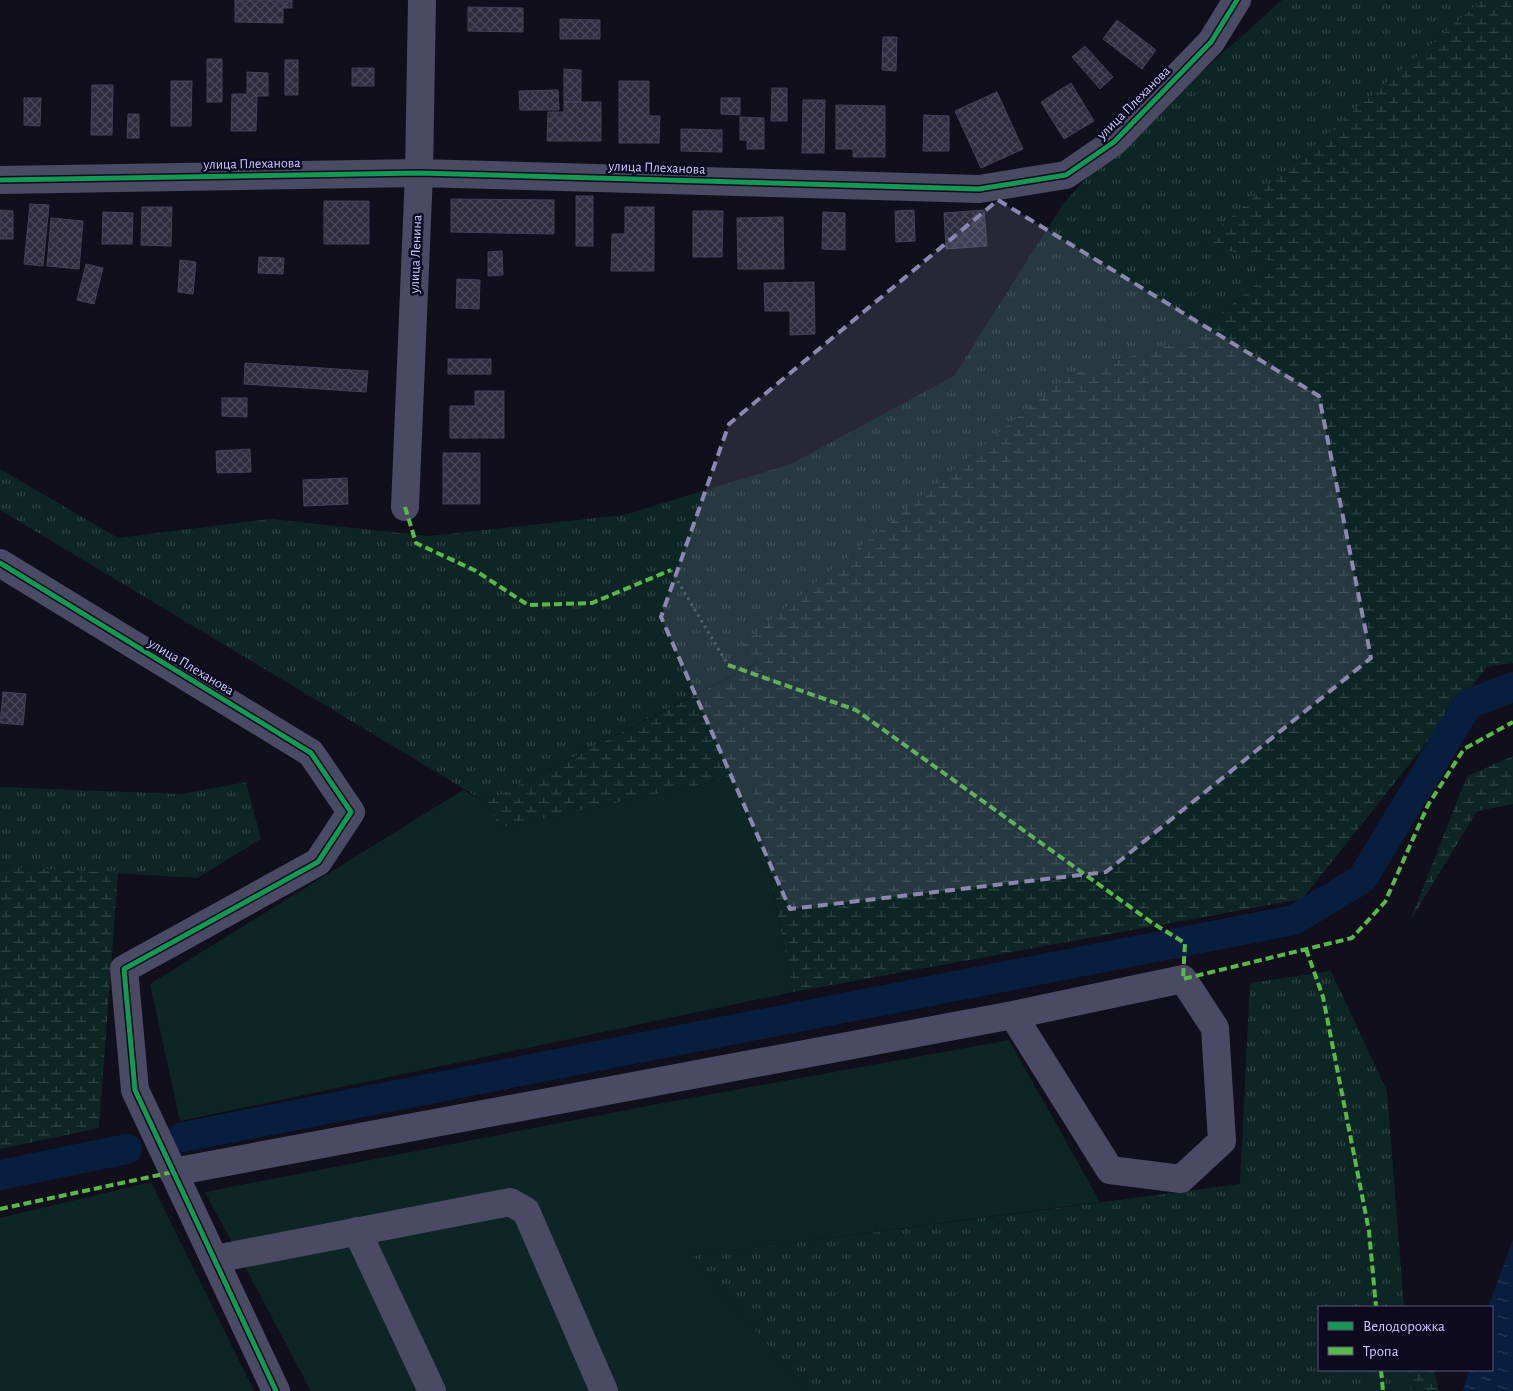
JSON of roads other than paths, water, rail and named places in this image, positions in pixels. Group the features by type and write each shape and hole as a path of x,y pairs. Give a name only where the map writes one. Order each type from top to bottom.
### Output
{"street":[{"name":"улица Ленина","path":"405,507 419,173 422,0"},
{"name":"улица Плеханова","path":"0,180 419,173 979,189 1066,175 1114,142 1211,42 1236,0"},
{"name":"улица Плеханова","path":"0,563 310,754 351,812 318,862 124,969 134,1090 173,1172"},
{"path":"276,1391 173,1172 1013,1015 1183,979 1214,1028 1222,1141 1181,1179 1110,1170 1013,1015"},
{"path":"215,1259 510,1202 526,1212 604,1391"},
{"path":"357,1231 432,1391"}],"water":[{"path":"1513,1240 1513,1391 1463,1391 1469,1371 1493,1371 1493,1306 1488,1306"}],"waterway":[{"path":"183,1137 1294,920 1362,879 1468,704 1513,687"},
{"path":"0,1175 127,1149"}]}
